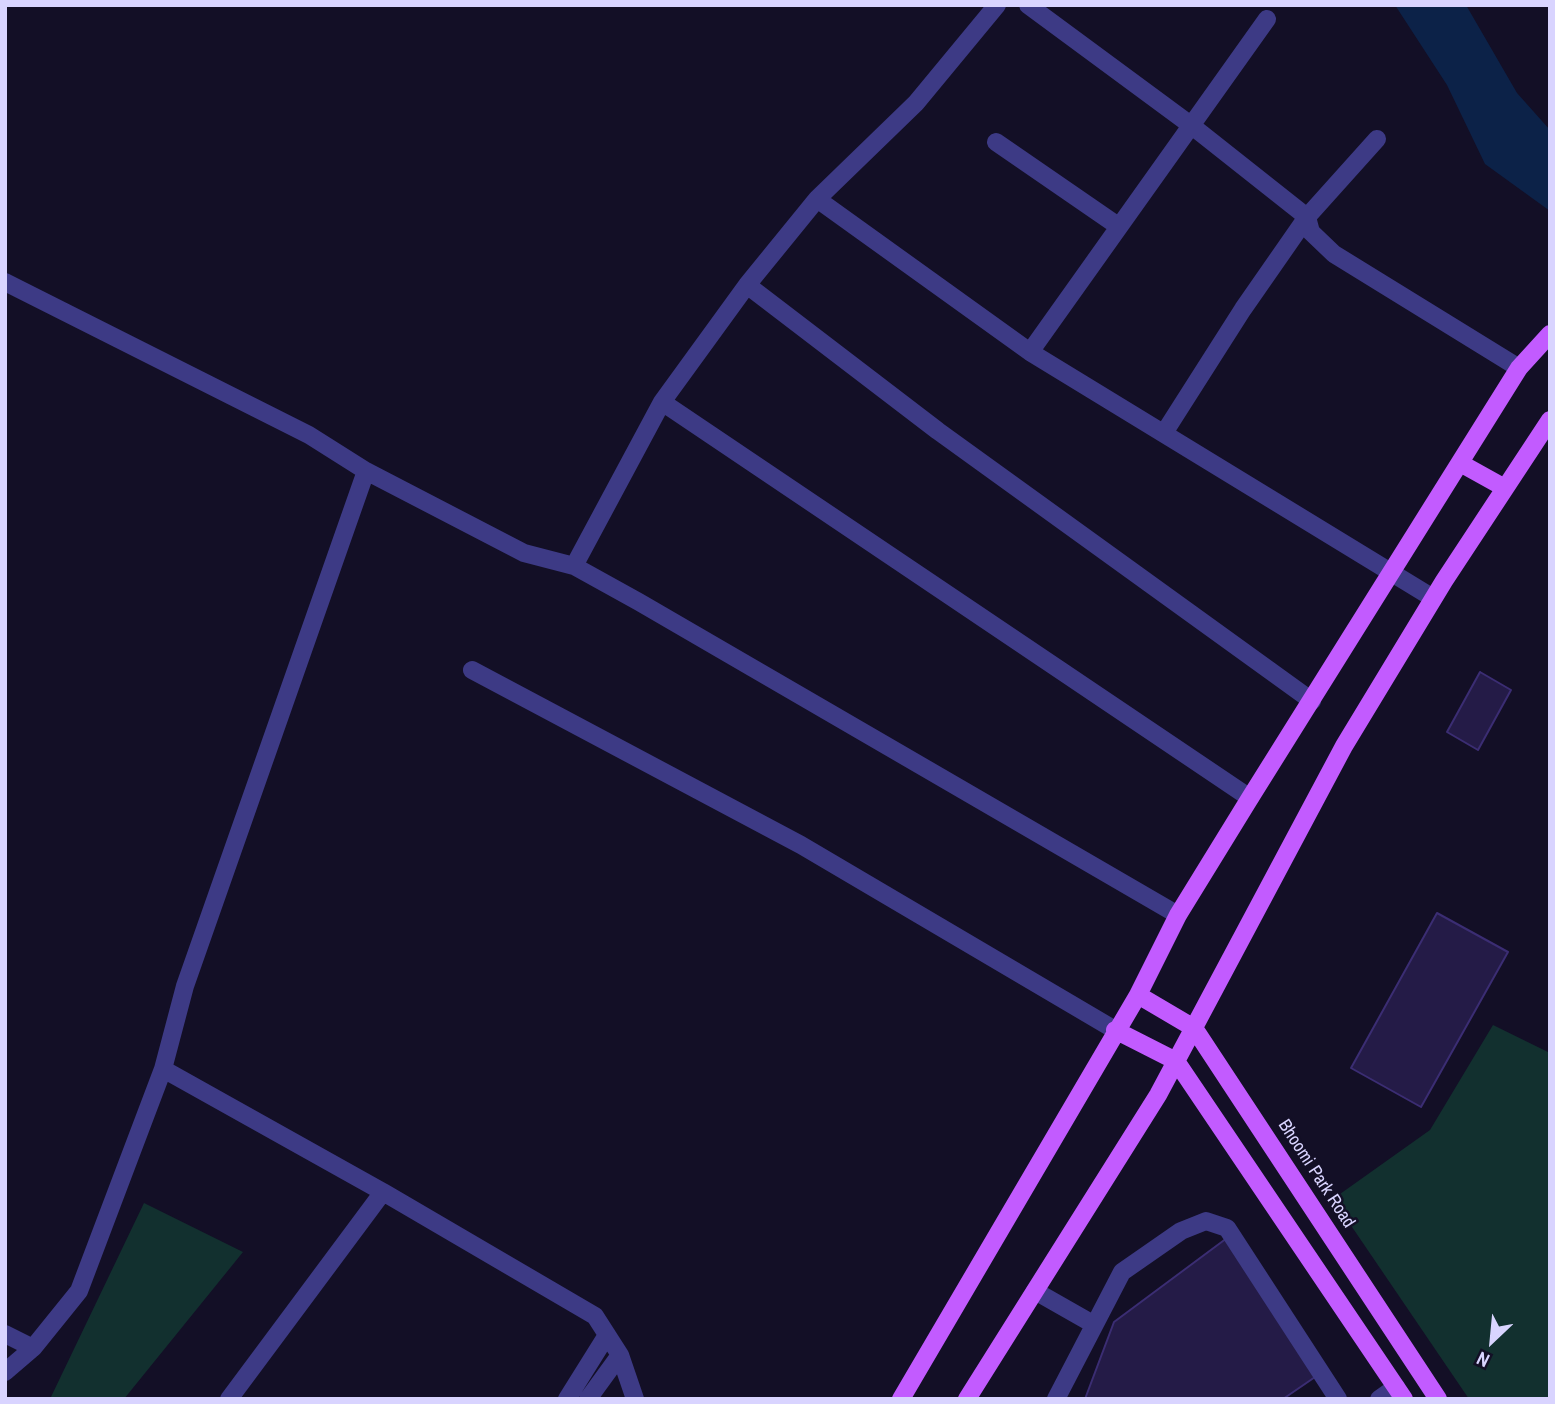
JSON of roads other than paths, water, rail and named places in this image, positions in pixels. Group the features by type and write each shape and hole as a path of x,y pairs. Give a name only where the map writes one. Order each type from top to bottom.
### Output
{"main road":[{"path":"901,1399 1115,1030 1138,995 1178,915 1519,369 1550,334"},
{"path":"967,1399 1158,1095 1344,746 1433,598 1550,420"},
{"path":"1461,463 1505,488"},
{"name":"Bhoomi Park Road","path":"1138,995 1194,1028 1438,1399"},
{"path":"1115,1030 1176,1061 1400,1393"},
{"path":"1272,1203 1298,1186"}],"street":[{"path":"574,566 662,402 747,285 817,199 916,103 997,5"},
{"path":"1028,5 1192,126 1307,217 1311,232 1334,254 1519,369"},
{"path":"1030,352 1267,19"},
{"path":"1164,433 1243,309 1307,217 1377,139"},
{"path":"996,142 1118,226"},
{"path":"817,199 1030,352 1433,598"},
{"path":"5,282 309,435 366,471 524,553 574,566 1178,915"},
{"path":"747,285 938,432 1312,701"},
{"path":"662,402 1250,798"},
{"path":"5,1372 33,1348 79,1291 163,1069 185,986 366,471"},
{"path":"472,670 801,845 1115,1030"},
{"path":"163,1069 383,1192 595,1316 620,1355 635,1399"},
{"path":"229,1399 383,1192"},
{"path":"1056,1399 1122,1272 1181,1231 1206,1221 1227,1228 1338,1399"},
{"path":"1035,1291 1093,1324"},
{"path":"5,1334 33,1348"},
{"path":"567,1399 607,1335"},
{"path":"588,1399 620,1355"},
{"path":"1379,1399 1400,1393"}],"water":[{"path":"1395,5 1466,5 1517,93 1550,130 1550,211 1485,164 1447,85"}]}
